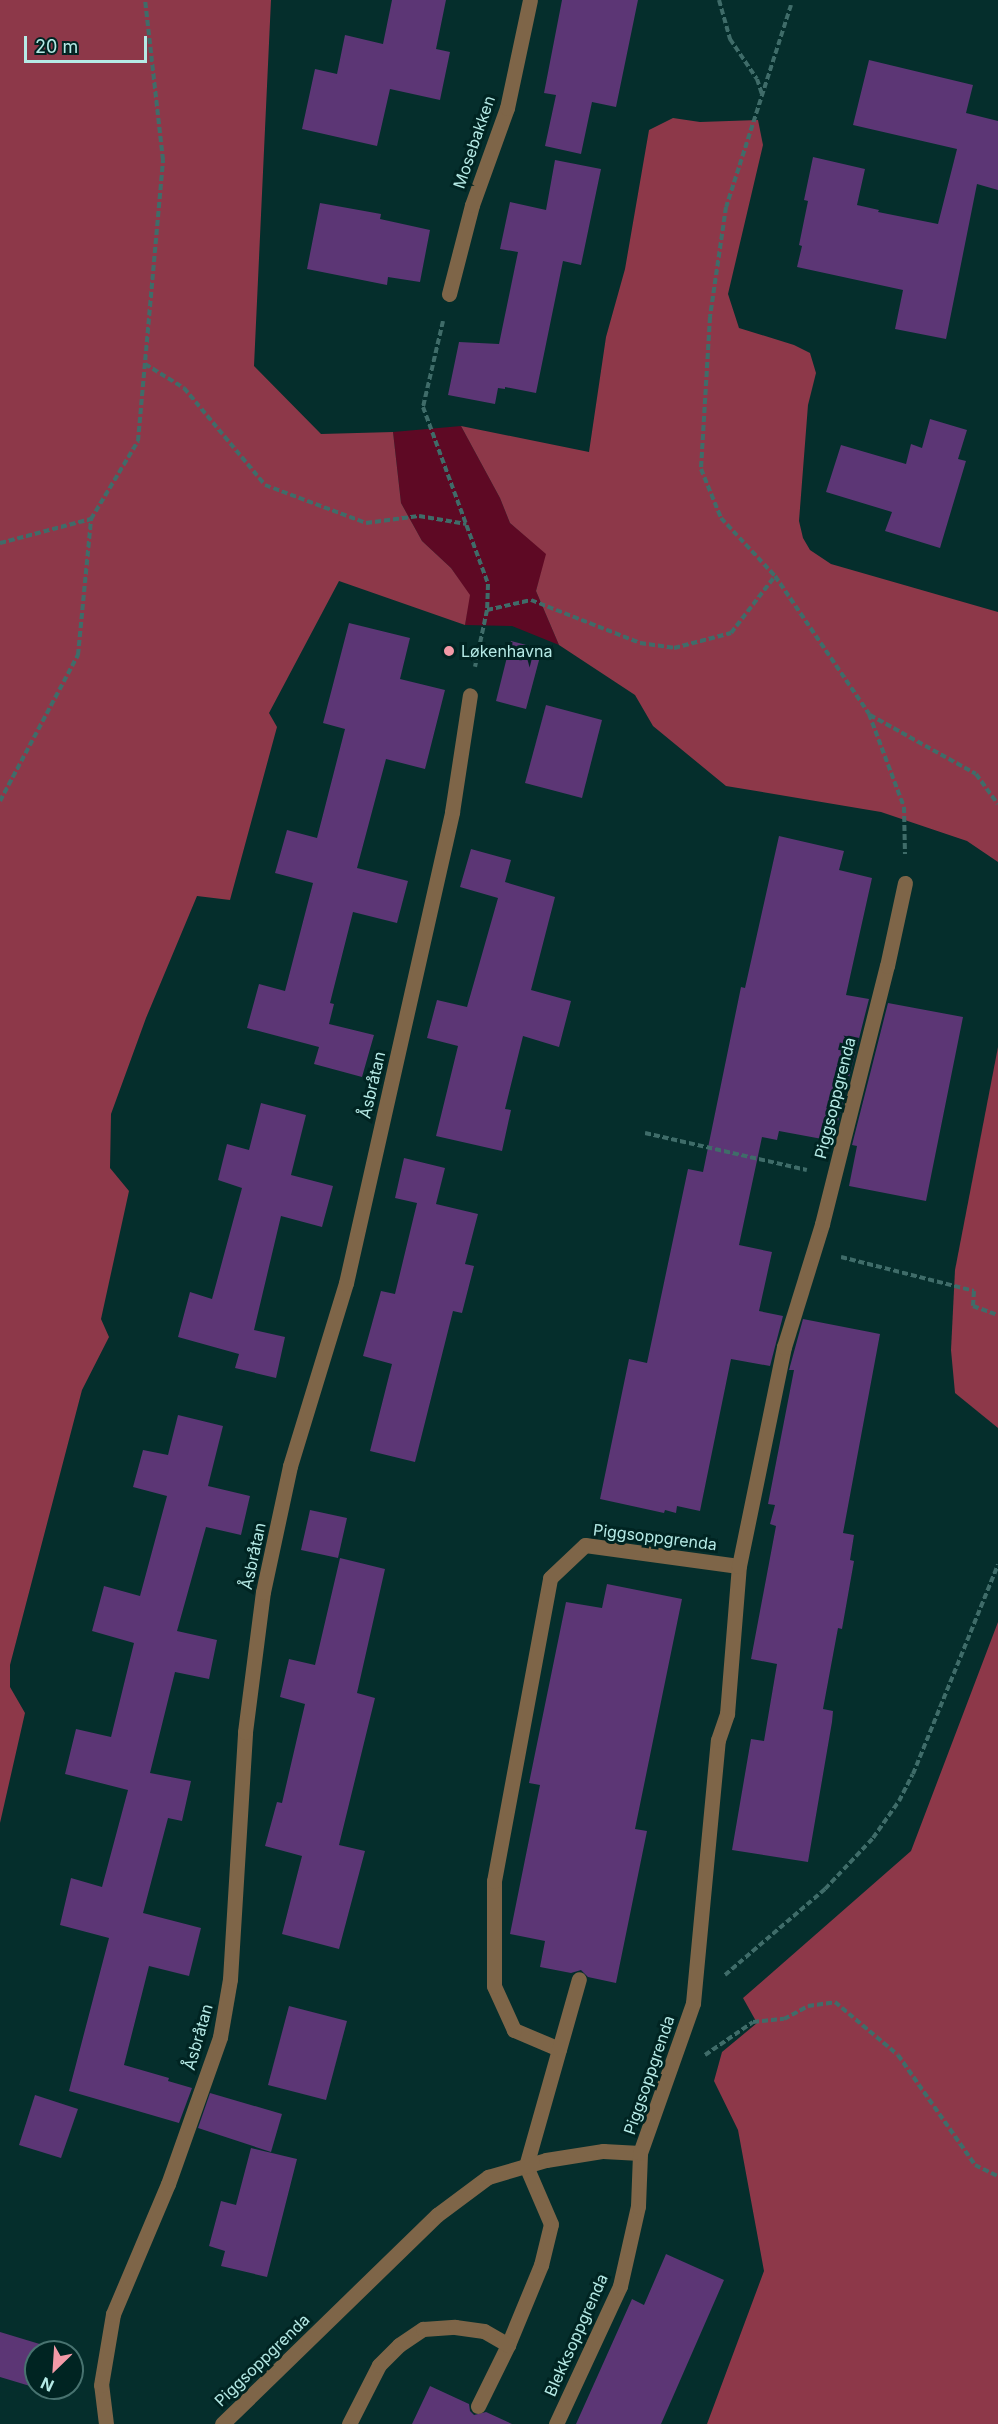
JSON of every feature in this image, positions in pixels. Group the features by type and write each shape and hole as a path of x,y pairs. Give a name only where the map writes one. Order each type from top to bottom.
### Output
{"street":[{"name":"Mosebakken","path":"449,294 472,204 507,108 530,0"},
{"name":"Åsbråtan","path":"106,2424 101,2385 113,2314 168,2184 220,2037 230,1979 245,1732 263,1592 290,1466 346,1283 452,812 470,695"},
{"name":"Piggsoppgrenda","path":"222,2424 437,2215 488,2177 526,2166 603,2151 640,2153 693,2003 718,1740 727,1714 739,1566 784,1347 834,1176 887,966 905,883"},
{"name":"Piggsoppgrenda","path":"559,2049 514,2030 494,1986 494,1881 550,1578 585,1545 739,1566"},
{"path":"478,2406 508,2345 541,2265 551,2224 526,2166 579,1979"},
{"name":"Blekksoppgrenda","path":"556,2424 620,2286 638,2206 640,2153"},
{"path":"349,2424 379,2365 399,2345 423,2329 455,2327 484,2331 508,2345"}],"path":[{"path":"0,801 78,655 91,519 138,441 163,160 145,0"},
{"path":"719,0 730,39 757,79 763,94"},
{"path":"791,5 726,207 710,317 701,469 721,518 775,576 869,714 904,807 905,883"},
{"path":"449,294 423,407 488,584 488,610 470,695"},
{"path":"145,364 184,388 265,485 366,523 419,516 467,524"},
{"path":"0,543 91,519"},
{"path":"488,610 531,600 640,643 674,648 731,633 775,576"},
{"path":"869,714 976,774 998,804"},
{"path":"645,1133 834,1176"},
{"path":"814,1250 974,1291 973,1306 998,1315"},
{"path":"693,2003 825,1889 873,1838 913,1774 998,1565"},
{"path":"672,2063 708,2054 753,2022 784,2019 808,2006 835,2002 898,2055 975,2165 998,2176"}],"shaded area":[{"path":"0,0 271,0 254,366 321,434 393,432 401,503 422,541 451,568 470,595 465,625 339,581 269,713 277,727 230,900 197,896 146,1018 111,1114 110,1168 129,1191 101,1319 109,1337 82,1390 10,1665 10,1687 25,1713 0,1823"},
{"path":"673,118 700,122 758,120 763,145 728,294 739,328 794,345 810,353 816,373 808,405 799,521 803,538 810,550 831,564 998,612 998,862 967,841 881,812 726,786 653,726 635,695 559,645 536,591 546,554 510,523 500,498 461,426 589,452 606,337 625,269 649,130"},
{"path":"461,426 500,498 510,523 547,554 536,591 559,645 512,626 465,625 469,595 451,568 422,541 401,503 393,432"},
{"path":"998,1047 998,1428 955,1393 951,1350 955,1270"},
{"path":"998,1622 998,2424 707,2424 764,2271 738,2130 714,2081 722,2052 757,2023 743,1998 911,1851"}],"building":[{"path":"392,0 446,0 436,49 450,52 440,100 390,89 377,146 302,129 315,69 337,74 345,35 383,44"},
{"path":"562,0 638,0 616,107 592,102 581,154 545,146 556,95 544,93"},
{"path":"869,60 973,85 966,113 998,121 998,190 977,184 946,339 895,329 903,290 797,267 808,201 804,200 813,157 865,169 857,205 879,210 878,212 938,224 957,149 853,125"},
{"path":"555,160 601,169 581,265 563,261 536,393 505,387 505,389 498,388 495,404 448,395 459,342 499,344 518,252 500,249 510,202 546,210"},
{"path":"320,203 381,214 380,219 430,230 420,282 388,277 387,285 307,269"},
{"path":"930,419 967,430 958,459 966,461 940,548 885,531 892,512 826,492 841,445 906,464 911,444 922,448"},
{"path":"349,623 410,638 400,679 445,690 425,769 386,759 357,868 408,881 397,923 353,912 330,1003 334,1004 329,1024 374,1035 362,1077 314,1064 319,1047 247,1028 259,984 285,991 313,883 275,873 287,830 317,838 345,729 323,723"},
{"path":"511,641 542,649 526,709 496,701"},
{"path":"546,705 602,720 582,798 525,783"},
{"path":"779,836 844,851 839,870 872,878 846,995 869,999 833,1141 779,1131 777,1140 762,1137 739,1245 772,1252 759,1311 783,1316 770,1366 731,1359 700,1511 677,1506 676,1513 665,1510 664,1513 600,1499 629,1359 647,1363 688,1169 703,1172 741,987 745,988"},
{"path":"471,849 511,860 505,882 555,897 531,990 571,1001 559,1047 523,1036 505,1109 511,1110 502,1151 436,1136 458,1046 427,1038 437,1000 467,1007 498,898 460,887"},
{"path":"888,1003 963,1017 926,1201 849,1186 857,1146 852,1145"},
{"path":"261,1103 306,1115 291,1175 333,1186 322,1227 281,1216 254,1330 285,1337 276,1378 235,1368 239,1354 178,1337 190,1292 212,1299 242,1188 218,1180 227,1144 249,1150"},
{"path":"404,1158 445,1168 436,1204 478,1214 465,1264 474,1266 462,1313 453,1311 415,1462 370,1451 392,1364 363,1356 381,1291 395,1294 417,1203 395,1198"},
{"path":"803,1319 880,1334 843,1533 854,1535 850,1560 854,1561 842,1629 838,1628 823,1709 833,1711 832,1722 808,1862 732,1850 751,1739 764,1741 777,1664 751,1659 776,1526 770,1524 775,1505 768,1504 794,1370 789,1370"},
{"path":"178,1415 223,1426 208,1486 250,1496 241,1535 206,1527 177,1631 217,1640 209,1679 175,1672 150,1773 191,1781 182,1821 168,1818 143,1913 201,1928 189,1976 149,1966 124,2065 169,2078 168,2081 192,2088 179,2123 69,2091 109,1938 60,1925 71,1878 102,1887 128,1790 65,1774 76,1729 111,1737 134,1643 92,1631 104,1586 140,1596 167,1496 133,1487 143,1450 168,1455"},
{"path":"310,1510 347,1518 338,1558 301,1550"},
{"path":"340,1558 385,1569 357,1693 375,1698 339,1845 365,1851 339,1949 282,1934 302,1856 265,1846 277,1802 282,1803 305,1704 280,1697 289,1659 315,1665"},
{"path":"607,1584 682,1599 635,1829 647,1831 616,1983 588,1977 581,1970 571,1973 540,1967 545,1941 510,1934 540,1785 529,1783 566,1602 602,1608"},
{"path":"289,2006 347,2021 326,2100 268,2085"},
{"path":"210,2093 282,2114 271,2152 198,2128"},
{"path":"35,2095 78,2109 61,2158 19,2145"},
{"path":"251,2148 297,2159 267,2277 221,2266 225,2251 209,2246 221,2201 236,2205"},
{"path":"666,2254 724,2280 661,2424 576,2424 632,2299 644,2305"},
{"path":"0,2332 26,2340 24,2340 24,2384 0,2377"},
{"path":"430,2386 469,2404 470,2411 474,2415 486,2412 512,2424 412,2424"}],"place":[{"name":"Løkenhavna","path":"449,651"}]}
